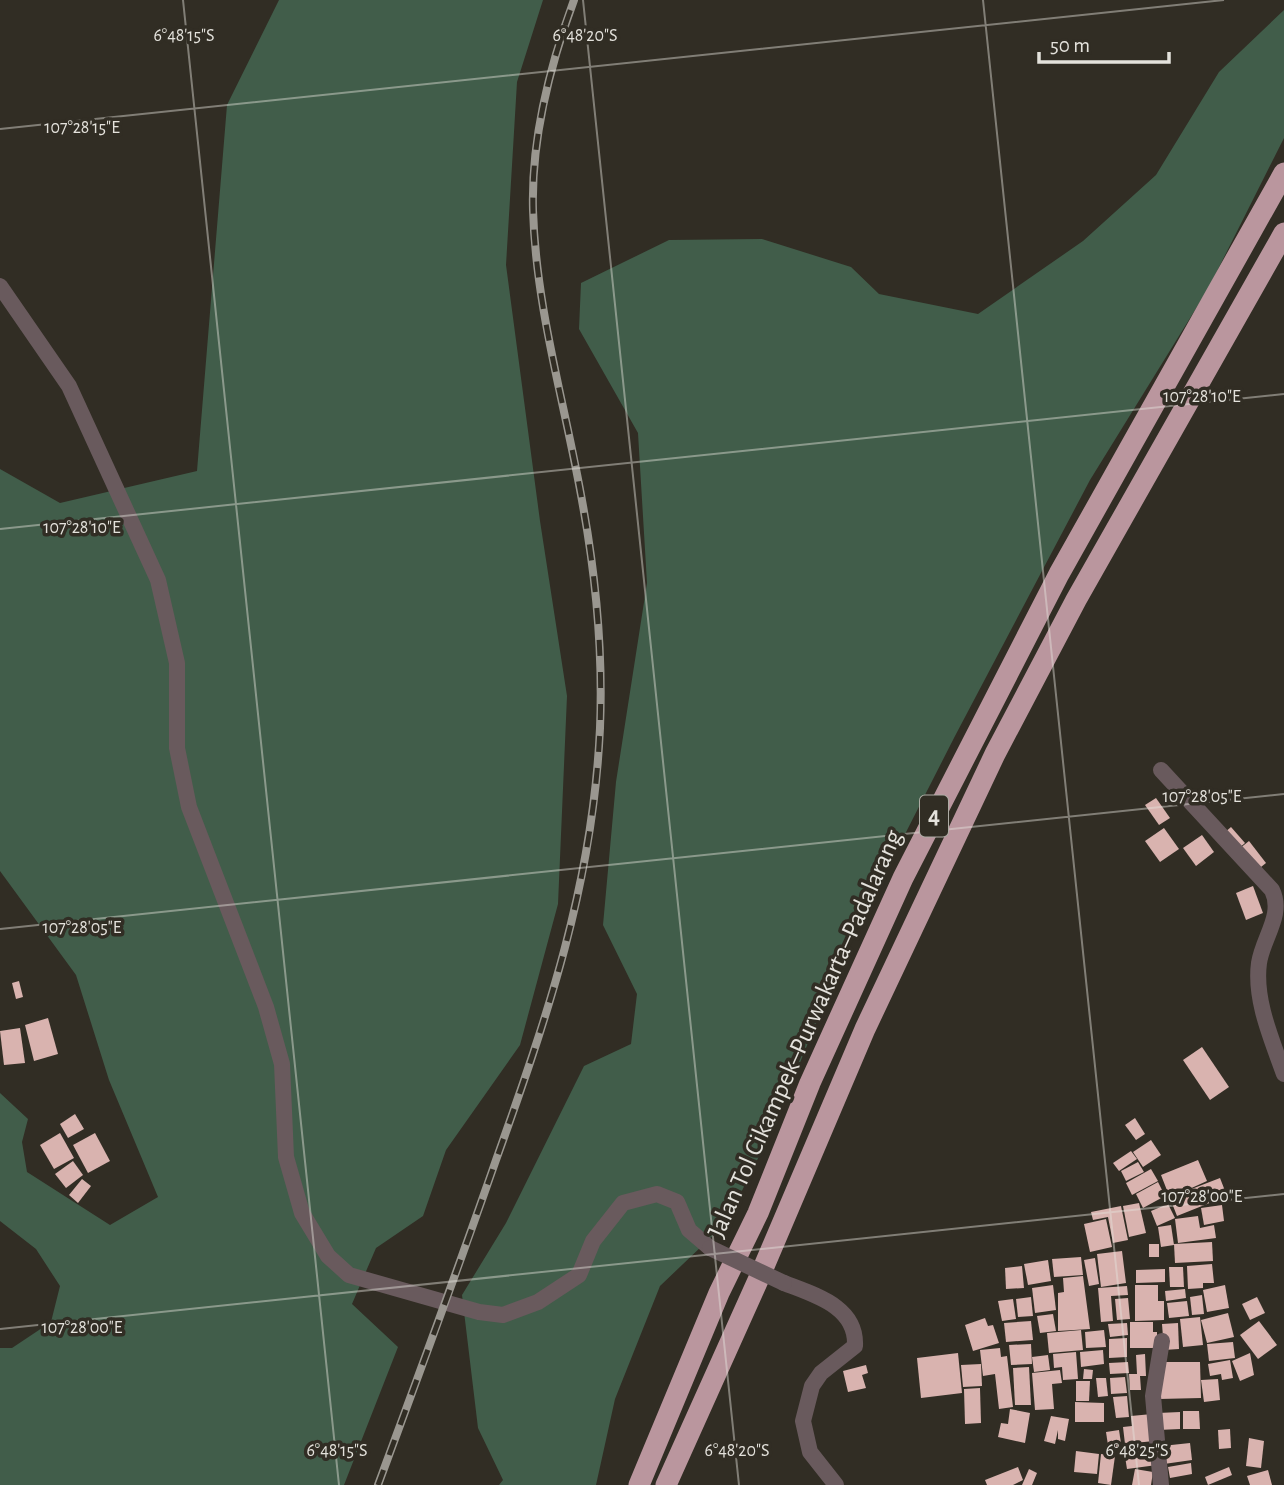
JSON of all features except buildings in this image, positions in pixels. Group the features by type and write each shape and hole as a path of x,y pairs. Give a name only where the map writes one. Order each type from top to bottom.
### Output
{"highway":[{"name":"Jalan Tol Cikampek–Purwakarta–Padalarang","path":"639,1485 714,1305 758,1213 810,1083 903,878 1059,574 1284,173"},
{"name":"Jalan Tol Cikampek–Purwakarta–Padalarang","path":"666,1485 759,1278 865,1029 961,823 1076,600 1284,233"}],"street":[{"path":"0,286 69,387 158,580 177,663 177,748 189,807 266,1007 282,1064 286,1157 302,1213 328,1256 349,1275 479,1312 503,1315 538,1302 579,1275 593,1241 623,1203 657,1195 677,1202 689,1230 710,1248 842,1310 849,1320 856,1340 855,1346 832,1362 817,1380 803,1421 810,1452 836,1485"},
{"path":"1161,770 1272,890 1277,900 1273,926 1259,962 1258,986 1284,1074"},
{"path":"1161,1485 1153,1396 1162,1341"}],"green space":[{"path":"279,0 543,0 517,82 506,265 540,521 567,696 558,904 520,1045 446,1150 423,1216 376,1248 352,1304 398,1347 344,1485 0,1485 0,1348 12,1348 51,1322 60,1286 36,1249 0,1221 0,1093 28,1119 22,1142 27,1172 110,1225 158,1197 109,1080 76,975 0,871 0,469 60,503 197,471 227,105"},
{"path":"1284,10 1284,138 1208,289 1090,480 955,736 847,948 774,1126 726,1223 660,1286 615,1399 596,1485 499,1485 503,1480 478,1428 462,1295 506,1223 584,1066 631,1044 637,994 603,925 616,782 647,583 638,433 579,329 581,283 669,240 762,239 851,267 879,294 978,314 1083,241 1156,175 1219,72"}],"railway":[{"path":"378,1485 482,1201 550,1000 578,895 596,785 601,700 595,588 583,506 546,322 535,248 533,210 535,157 544,103 557,50 574,0"}]}
